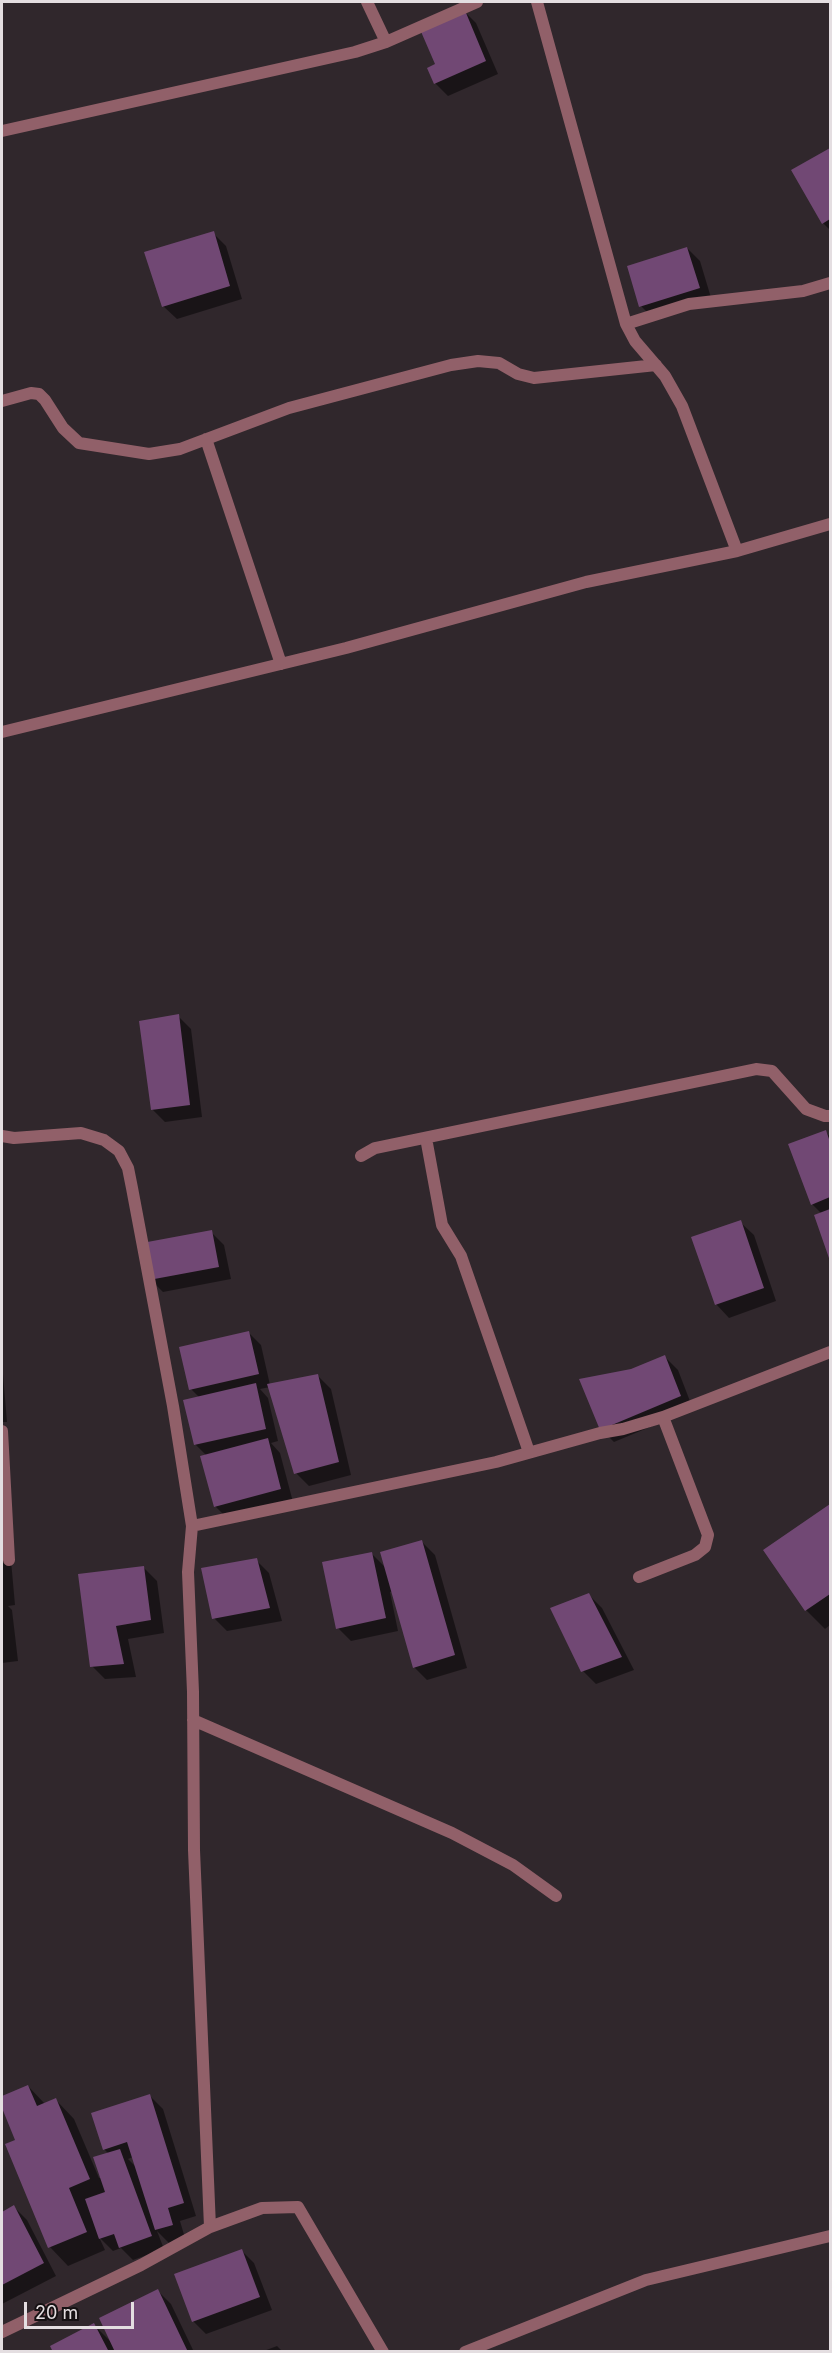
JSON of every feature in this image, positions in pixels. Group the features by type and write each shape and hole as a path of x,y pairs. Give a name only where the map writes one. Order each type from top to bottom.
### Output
{"street":[{"path":"367,2 386,42"},
{"path":"2,131 355,52 386,42 477,2"},
{"path":"537,2 626,324 635,340 665,376 682,406 737,551"},
{"path":"626,324 689,304 803,291 831,283"},
{"path":"2,401 31,393 39,394 63,428 79,443 149,454 180,449 289,408 451,365 478,361 499,363 518,374 534,378 656,364"},
{"path":"206,439 281,664"},
{"path":"2,732 281,664 586,582 737,551 831,524"},
{"path":"362,1156 375,1148 756,1069 772,1071 806,1109 831,1116"},
{"path":"2,1136 14,1138 81,1133 104,1140 119,1151 128,1168 173,1406 192,1526 188,1572 193,1720 194,1850 210,2227"},
{"path":"426,1138 442,1225 461,1256 529,1452"},
{"path":"192,1526 485,1465 600,1433 623,1429 663,1417 831,1352"},
{"path":"639,1577 695,1555 705,1547 708,1535 663,1417"},
{"path":"2,1431 9,1560"},
{"path":"193,1720 452,1833 513,1864 556,1896"},
{"path":"2,2332 141,2265 210,2227 262,2208 298,2207 383,2352"},
{"path":"465,2352 646,2280 831,2236"}],"building":[{"path":"464,8 486,61 434,84 427,68 435,64 419,27"},
{"path":"830,148 830,219 822,224 791,170"},
{"path":"214,231 230,286 162,307 144,252"},
{"path":"687,247 700,288 639,307 627,266"},
{"path":"179,1014 190,1105 151,1110 139,1021"},
{"path":"826,1130 830,1142 830,1197 811,1205 788,1144"},
{"path":"830,1209 830,1261 814,1215"},
{"path":"741,1220 764,1288 715,1305 691,1237"},
{"path":"212,1230 219,1267 149,1280 142,1243"},
{"path":"249,1331 259,1374 189,1390 179,1347"},
{"path":"665,1355 681,1396 600,1430 579,1379 631,1369"},
{"path":"318,1374 339,1462 294,1474 267,1384"},
{"path":"256,1383 266,1429 194,1445 183,1400"},
{"path":"268,1438 281,1489 214,1507 200,1456"},
{"path":"830,1504 830,1594 805,1611 763,1550"},
{"path":"422,1540 455,1655 413,1668 380,1552"},
{"path":"372,1552 386,1618 336,1629 322,1562"},
{"path":"257,1558 270,1608 212,1619 201,1568"},
{"path":"144,1566 151,1620 116,1626 124,1664 90,1667 78,1574"},
{"path":"589,1593 622,1657 581,1672 550,1608"},
{"path":"28,2085 37,2106 56,2098 90,2179 69,2188 87,2232 48,2248 5,2144 15,2140 2,2108 2,2096"},
{"path":"150,2094 184,2203 168,2208 173,2225 155,2230 127,2142 103,2150 91,2113"},
{"path":"120,2149 152,2236 119,2248 114,2234 99,2239 85,2199 105,2192 93,2157"},
{"path":"14,2205 44,2263 2,2285 2,2212"},
{"path":"242,2249 260,2297 192,2322 174,2274"},
{"path":"158,2289 188,2352 115,2352 99,2318"},
{"path":"94,2323 109,2352 53,2352 50,2346"}]}
